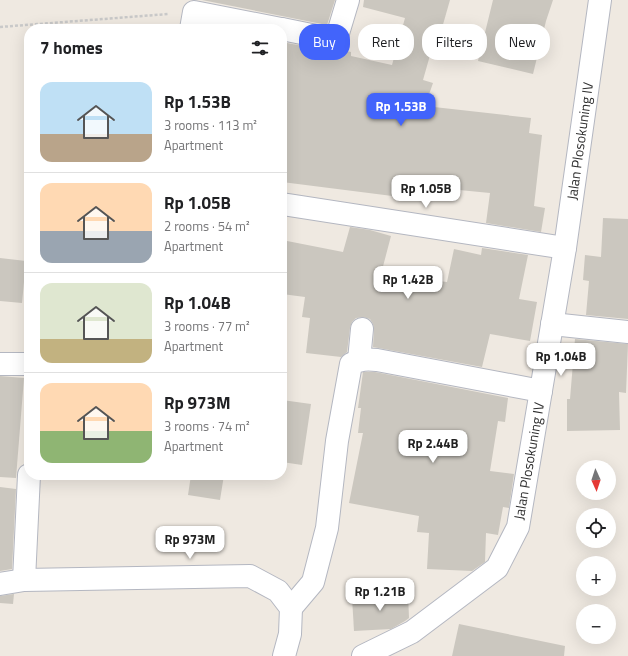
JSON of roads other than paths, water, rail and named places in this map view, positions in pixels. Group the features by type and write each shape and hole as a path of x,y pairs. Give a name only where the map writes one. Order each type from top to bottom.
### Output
{"street":[{"path":"287,30 336,40 348,0"},
{"name":"Jalan Plosokuning IV","path":"363,656 412,632 497,568 518,527 565,248 600,0"},
{"path":"193,21 226,24"},
{"path":"287,205 565,248"},
{"path":"552,324 628,332"},
{"path":"359,360 362,329"},
{"path":"284,656 290,634 291,608 313,582 327,528 337,440 351,364 359,360 377,360 541,391"},
{"path":"0,364 24,364"},
{"path":"24,580 30,480"},
{"path":"0,584 24,580 250,576 278,591 291,608"}]}
